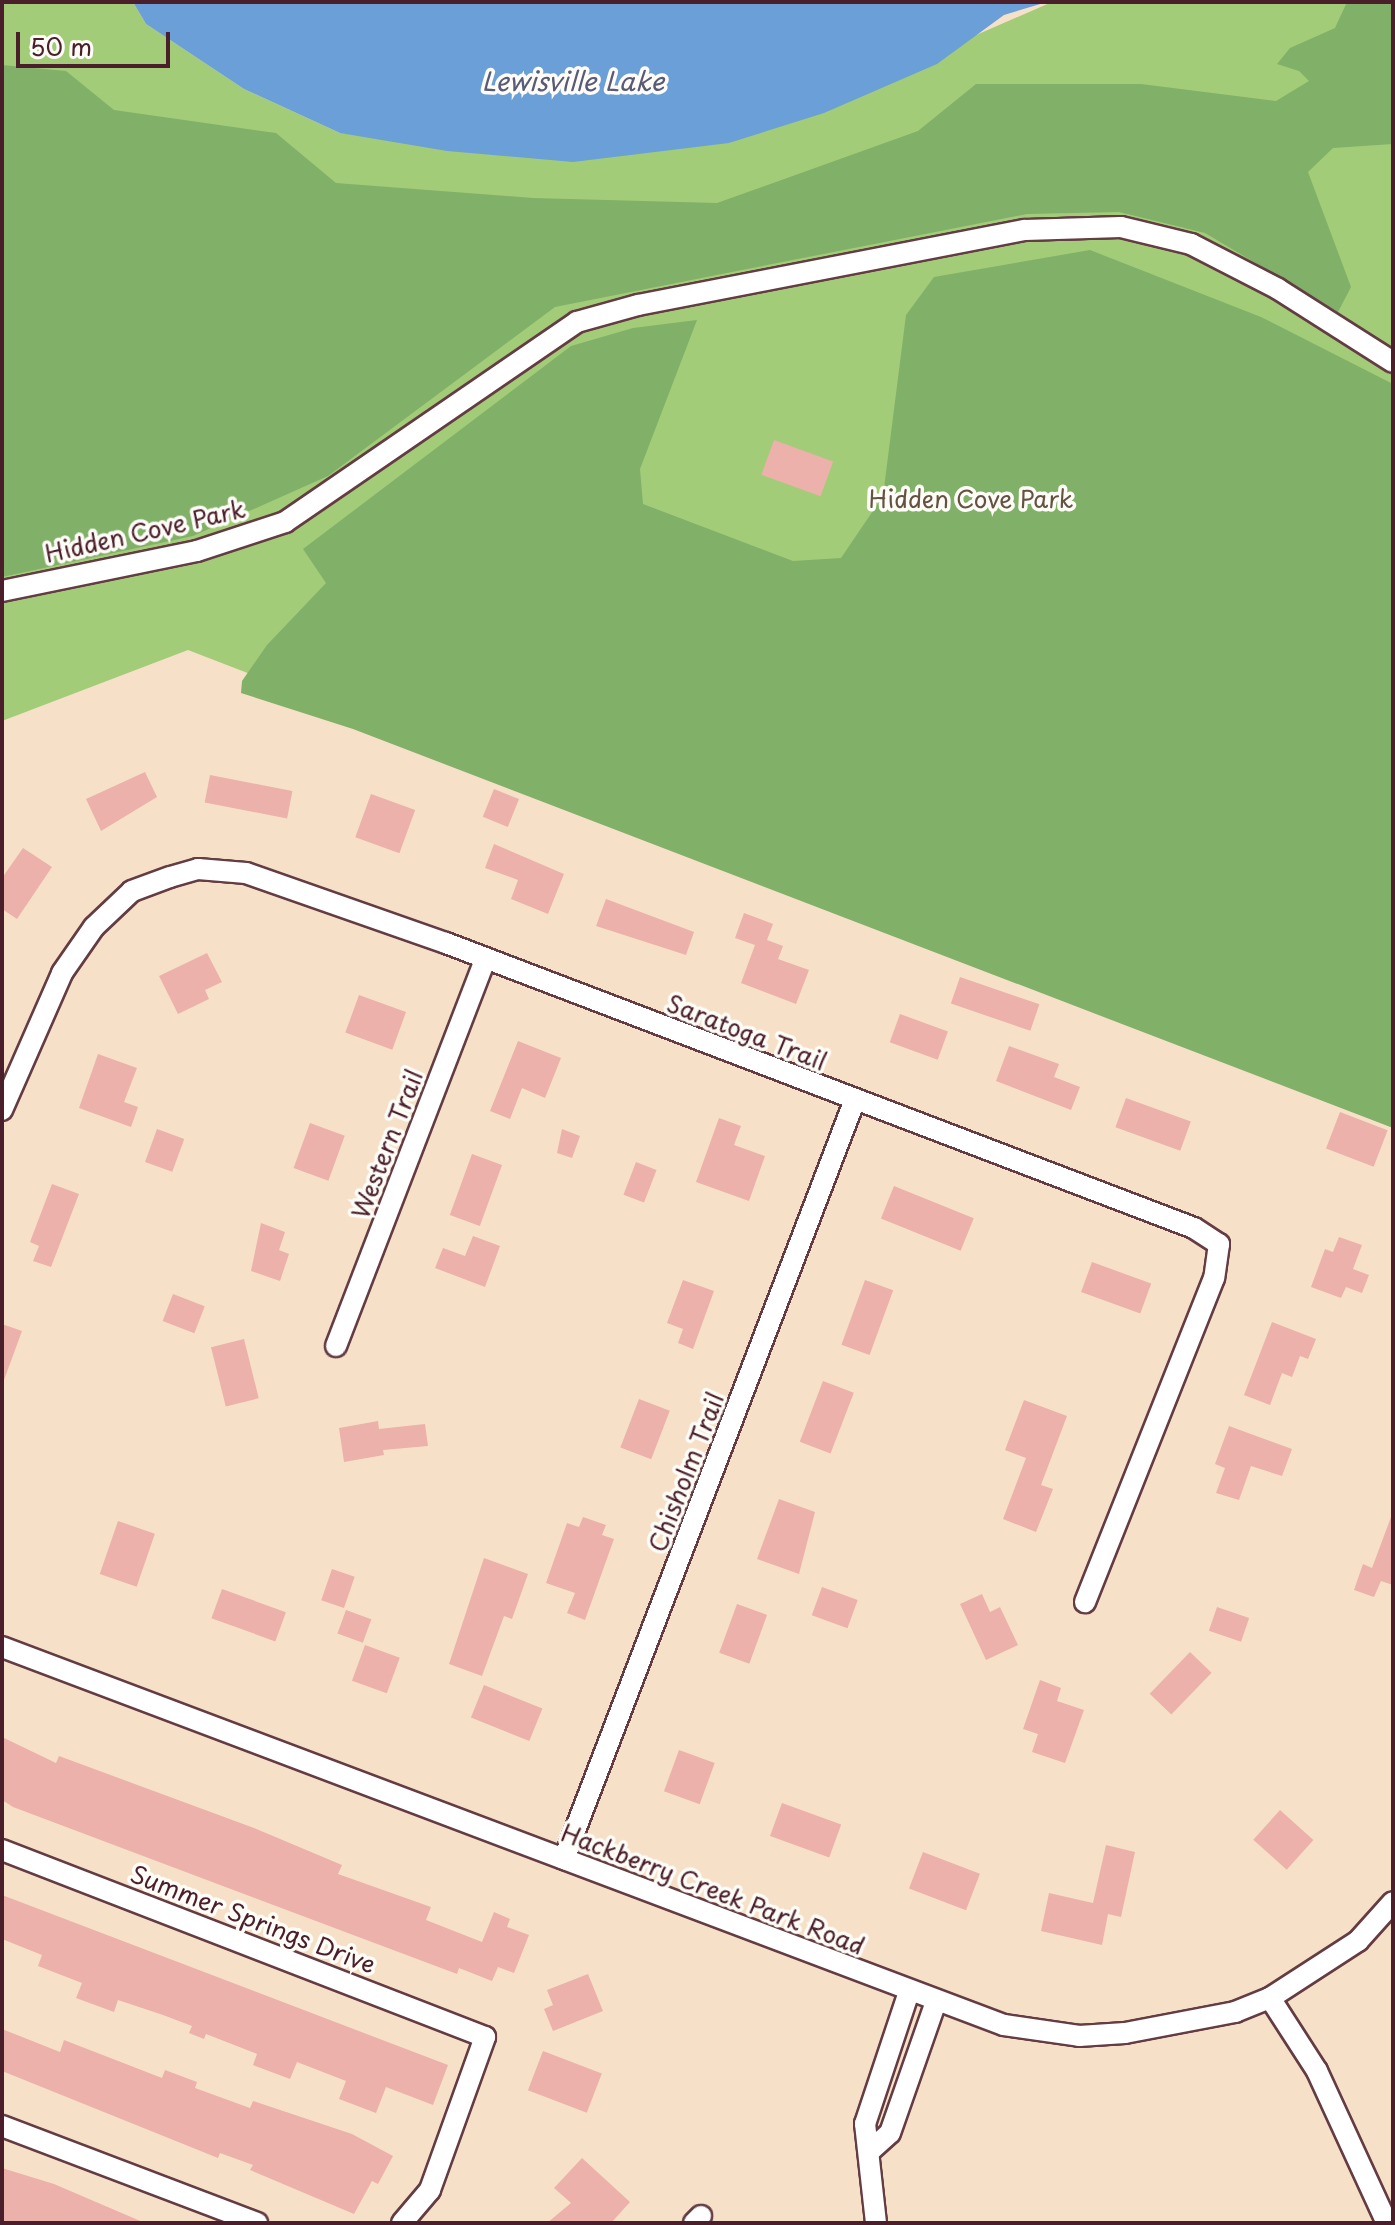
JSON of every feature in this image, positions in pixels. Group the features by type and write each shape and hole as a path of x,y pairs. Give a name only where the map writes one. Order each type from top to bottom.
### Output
{"street":[{"name":"Hidden Cove Park","path":"2,591 197,551 285,522 577,322 638,305 1025,230 1121,227 1191,244 1278,289 1393,362"},
{"name":"Saratoga Trail","path":"2,1110 62,973 94,927 132,891 198,869 263,878 1194,1228 1219,1244 1214,1278 1085,1602"},
{"name":"Western Trail","path":"336,1346 485,959"},
{"name":"Chisholm Trail","path":"564,1859 854,1102"},
{"name":"Hackberry Creek Park Road","path":"2,1647 909,1992 1004,2025 1079,2036 1202,2021 1270,1998 1358,1941 1393,1902"},
{"name":"Summer Springs Drive","path":"2,1850 485,2037 430,2190 402,2223"},
{"path":"876,2223 871,2150 865,2124 909,1992"},
{"path":"1270,1998 1317,2071 1387,2223"},
{"path":"871,2150 890,2133 936,2002"},
{"path":"871,2104 897,2113"},
{"path":"2,2126 257,2223"}],"green space":[{"name":"Hidden Cove Park","path":"2,2 133,2 146,24 244,89 340,133 729,143 1052,2 1393,2 1393,1113 188,650 2,721"},
{"path":"1347,2 1393,2 1393,144 1333,148 1308,172 1351,287 1338,312 1205,233 1119,212 1027,214 555,307 328,476 193,536 2,577 2,65 66,71 114,110 276,133 336,183 533,198 717,203 918,131 976,84 1141,84 1276,101 1309,81 1299,71 1277,64 1290,48 1335,28"},
{"path":"1090,250 1261,317 1393,384 1393,1128 353,729 241,693 242,681 267,645 326,583 303,549 571,346 633,328 697,320 640,469 643,504 793,561 841,558 883,496 906,315 934,277"}],"water":[{"name":"Lewisville Lake","path":"133,2 1047,2 1004,15 937,64 824,113 729,143 573,162 447,151 340,133 244,89 146,24"}],"building":[{"path":"774,440 833,462 821,496 761,475"},
{"path":"145,772 157,797 101,831 86,799"},
{"path":"210,775 292,791 287,819 205,802"},
{"path":"494,789 519,799 508,827 483,817"},
{"path":"371,794 415,810 399,853 355,837"},
{"path":"494,844 564,874 548,914 511,899 518,880 485,868"},
{"path":"23,848 52,867 17,919 2,909 2,878"},
{"path":"606,899 694,932 686,955 596,926"},
{"path":"744,913 773,924 767,940 783,946 778,959 809,970 796,1004 741,983 755,945 735,938"},
{"path":"207,953 222,982 205,990 209,999 178,1014 159,976"},
{"path":"960,977 1039,1004 1030,1031 951,1003"},
{"path":"359,995 406,1012 392,1050 345,1033"},
{"path":"900,1014 948,1031 938,1060 890,1042"},
{"path":"518,1041 561,1058 545,1098 522,1088 510,1119 490,1111"},
{"path":"1009,1046 1059,1064 1054,1077 1080,1087 1071,1110 996,1081"},
{"path":"98,1054 137,1068 124,1102 138,1107 131,1127 79,1108"},
{"path":"1126,1098 1191,1122 1180,1151 1115,1127"},
{"path":"1340,1112 1388,1130 1374,1167 1326,1148"},
{"path":"719,1118 741,1126 734,1145 765,1156 749,1201 696,1182"},
{"path":"310,1123 345,1136 328,1181 294,1168"},
{"path":"157,1129 184,1139 172,1172 145,1162"},
{"path":"562,1129 580,1136 572,1158 557,1153"},
{"path":"472,1154 502,1165 480,1226 450,1215"},
{"path":"636,1162 657,1170 644,1203 623,1195"},
{"path":"52,1184 79,1194 51,1267 33,1261 39,1246 30,1242"},
{"path":"894,1186 974,1218 961,1251 881,1218"},
{"path":"261,1223 285,1232 279,1250 289,1254 280,1281 251,1271"},
{"path":"473,1236 500,1246 485,1287 435,1268 443,1248 465,1256"},
{"path":"1339,1237 1362,1245 1353,1269 1369,1275 1362,1293 1346,1287 1341,1298 1311,1287 1325,1249 1333,1252"},
{"path":"1092,1262 1151,1284 1140,1314 1081,1292"},
{"path":"683,1280 714,1291 693,1349 678,1343 683,1329 667,1323"},
{"path":"865,1280 893,1290 870,1355 841,1345"},
{"path":"173,1294 205,1306 194,1333 163,1321"},
{"path":"1272,1322 1316,1339 1308,1359 1300,1356 1292,1377 1282,1373 1270,1405 1244,1395"},
{"path":"2,1324 22,1331 4,1380 2,1380"},
{"path":"244,1339 259,1398 226,1406 211,1347"},
{"path":"823,1381 854,1393 831,1454 800,1442"},
{"path":"639,1399 670,1411 651,1459 620,1448"},
{"path":"1024,1400 1067,1416 1041,1485 1053,1489 1036,1532 1003,1519 1026,1458 1005,1450"},
{"path":"378,1421 379,1429 425,1424 428,1446 383,1450 384,1455 344,1462 339,1428"},
{"path":"1229,1426 1292,1449 1282,1476 1251,1466 1239,1500 1216,1493 1225,1468 1215,1464"},
{"path":"779,1499 815,1512 799,1574 757,1559"},
{"path":"583,1517 606,1525 602,1535 614,1539 585,1620 567,1613 575,1593 546,1583 567,1523 579,1527"},
{"path":"1391,1517 1393,1585 1381,1581 1374,1597 1354,1590 1363,1564 1372,1568"},
{"path":"118,1521 155,1534 137,1587 100,1574"},
{"path":"484,1558 528,1574 512,1619 504,1616 482,1676 449,1664"},
{"path":"332,1569 355,1577 344,1608 321,1600"},
{"path":"822,1587 858,1600 847,1628 812,1615"},
{"path":"222,1589 286,1612 275,1641 211,1618"},
{"path":"982,1594 990,1612 1000,1607 1018,1645 986,1660 960,1604"},
{"path":"737,1604 767,1615 749,1664 719,1653"},
{"path":"1217,1607 1249,1618 1241,1642 1209,1631"},
{"path":"346,1610 371,1619 363,1643 337,1633"},
{"path":"365,1645 400,1658 387,1693 352,1681"},
{"path":"1190,1652 1212,1673 1171,1715 1150,1694"},
{"path":"1040,1680 1061,1688 1057,1701 1084,1710 1065,1763 1032,1752 1038,1734 1023,1729"},
{"path":"484,1685 542,1709 529,1741 471,1717"},
{"path":"2,1737 56,1763 59,1756 254,1828 342,1865 338,1874 431,1907 426,1920 482,1942 494,1912 510,1919 507,1927 529,1935 514,1973 498,1967 492,1981 459,1968 457,1974 13,1807 2,1800"},
{"path":"679,1750 715,1763 700,1804 664,1791"},
{"path":"782,1803 841,1825 829,1857 770,1836"},
{"path":"1280,1810 1313,1840 1287,1870 1253,1840"},
{"path":"1106,1845 1135,1852 1121,1917 1108,1914 1102,1945 1041,1931 1049,1893 1093,1903"},
{"path":"923,1852 980,1874 966,1910 909,1888"},
{"path":"2,1895 448,2065 433,2105 386,2087 376,2113 339,2099 346,2081 297,2062 290,2079 253,2065 257,2054 206,2034 204,2039 189,2033 192,2026 163,2015 118,2000 114,2012 76,1998 82,1983 38,1966 42,1955 2,1939"},
{"path":"588,1974 603,2011 553,2031 544,2009 553,2005 547,1990"},
{"path":"2,2029 60,2052 64,2040 162,2078 165,2070 197,2082 195,2088 250,2108 253,2101 352,2134 393,2156 378,2184 372,2181 354,2214 250,2170 253,2165 220,2153 218,2158 2,2071"},
{"path":"543,2051 602,2074 587,2113 528,2090"},
{"path":"582,2158 630,2202 611,2223 547,2223 571,2203 554,2188"},
{"path":"2,2168 54,2184 145,2223 2,2223"}]}
